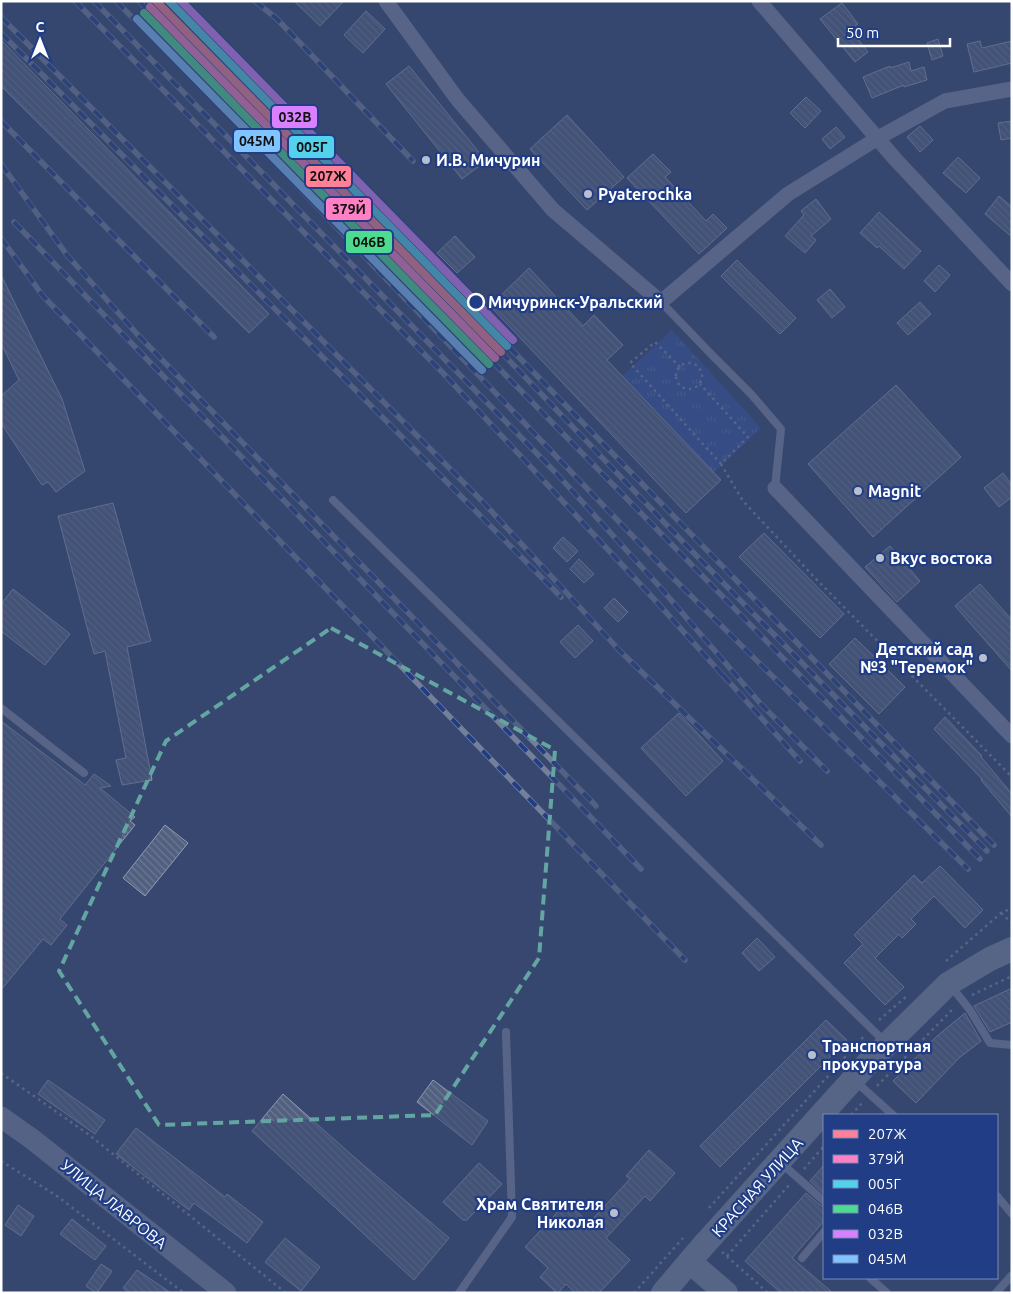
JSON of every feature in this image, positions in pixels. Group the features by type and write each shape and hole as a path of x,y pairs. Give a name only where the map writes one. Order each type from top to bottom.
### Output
{"main road":[{"name":"КРАСНАЯ УЛИЦА","path":"832,1114 862,1087 887,1044 955,992 990,959 1012,949"},
{"name":"УЛИЦА ЛАВРОВА","path":"1,1117 32,1139 226,1293"},
{"name":"КРАСНАЯ УЛИЦА","path":"663,1293 780,1161 823,1122"},
{"path":"690,1262 726,1293"}],"street":[{"path":"386,1 458,100 553,210 661,302 788,194 878,138 944,101 1012,89"},
{"path":"759,1 896,160 1012,284"},
{"path":"775,488 1012,736"}],"lane":[{"path":"661,302 751,394 781,430 775,488"},
{"path":"332,500 887,1044"},
{"path":"1,708 84,774"},
{"path":"955,992 970,1010 990,1043 1012,1045"},
{"path":"459,1293 512,1217 506,1032"},
{"path":"862,1087 892,1114"},
{"path":"780,1161 823,1201"},
{"path":"998,1197 1012,1214"},
{"path":"802,1258 823,1233"},
{"path":"996,1293 1012,1275"},
{"path":"871,1279 887,1293"}],"path":[{"path":"680,368 656,342 630,363 721,464 743,501 817,580 1012,777"},
{"path":"687,364 698,366 702,371 703,378 700,384 694,389 687,390 680,386 677,380 677,373 680,368 687,364"},
{"path":"700,384 748,437 721,464"},
{"path":"1001,913 1012,923"},
{"path":"851,1114 862,1087 888,1074 955,992 1012,976"},
{"path":"1,1073 88,1134 286,1293"},
{"path":"727,1256 823,1147"},
{"path":"1,1161 56,1196 184,1293"},
{"path":"709,1240 768,1293"}],"highlighted area":[{"path":"331,628 555,750 539,958 435,1115 159,1125 59,971 166,741"}],"green space":[{"path":"672,330 761,428 714,472 622,376"}],"building":[{"path":"294,1 344,1 320,26"},
{"path":"842,3 858,24 850,29 868,52 855,62 820,19"},
{"path":"366,11 385,29 363,53 344,35"},
{"path":"938,39 943,56 932,60 927,43"},
{"path":"1,40 269,314 249,333 1,86"},
{"path":"980,41 982,48 1012,41 1012,63 974,72 967,44"},
{"path":"909,62 911,71 924,67 927,80 904,87 904,85 872,98 863,77 890,66 890,68"},
{"path":"409,66 486,161 462,179 386,84"},
{"path":"806,97 821,111 805,128 790,113"},
{"path":"567,115 624,177 587,210 530,149"},
{"path":"1012,121 1012,138 1001,140 998,123"},
{"path":"920,126 933,140 920,152 907,137"},
{"path":"836,127 845,137 830,149 822,139"},
{"path":"653,154 671,172 665,177 706,221 713,214 727,228 699,254 627,178"},
{"path":"958,157 980,178 966,193 943,173"},
{"path":"999,196 1012,207 1012,237 985,214"},
{"path":"816,199 831,219 811,236 816,240 805,253 785,236 804,215 801,211"},
{"path":"879,212 921,251 904,269 879,246 877,248 860,233"},
{"path":"455,236 475,257 457,273 437,253"},
{"path":"737,260 796,318 780,334 721,276"},
{"path":"939,265 950,275 935,292 924,281"},
{"name":"Мичуринск-Уральский","path":"529,268 583,326 594,315 623,345 607,360 721,480 686,513 490,306"},
{"path":"1,275 62,399 85,471 56,492 48,482 42,485 1,423 1,396 19,380 1,343"},
{"path":"830,289 845,307 832,318 817,300"},
{"path":"920,302 931,314 908,335 897,323"},
{"path":"896,385 961,457 873,537 808,464"},
{"path":"1003,473 1012,485 1012,497 999,507 984,488"},
{"path":"113,503 151,641 127,647 152,780 122,785 116,760 126,758 105,651 94,654 58,516"},
{"path":"764,533 844,614 820,638 739,557"},
{"path":"563,537 578,551 567,562 553,548"},
{"path":"890,546 920,581 897,602 865,567"},
{"path":"579,559 594,574 584,583 570,569"},
{"path":"980,584 1012,620 1012,671 955,606"},
{"path":"13,589 70,634 45,665 1,631 1,604"},
{"path":"614,598 628,612 618,622 604,608"},
{"path":"578,625 593,641 575,658 560,642"},
{"path":"855,638 905,687 879,714 829,664"},
{"path":"679,713 723,761 686,796 641,748"},
{"path":"945,717 982,756 1012,794 1012,817 982,779 934,729"},
{"path":"1,721 85,785 94,774 111,786 100,788 135,817 130,821 135,825 60,919 67,925 51,945 43,939 1,990"},
{"path":"165,825 188,843 145,896 123,878"},
{"path":"940,866 983,910 965,928 934,896 911,919 916,924 902,938 899,934 875,958 904,987 885,1005 844,963 863,944 854,935 914,875 922,883"},
{"path":"757,938 775,957 759,971 742,953"},
{"path":"1012,988 1012,1022 990,1032 974,1006"},
{"path":"965,1013 981,1041 959,1058 916,1103 893,1081 937,1036"},
{"path":"826,1020 847,1040 720,1167 700,1146"},
{"path":"48,1080 105,1120 95,1134 38,1094"},
{"path":"433,1080 488,1121 472,1145 417,1102"},
{"path":"283,1094 449,1238 414,1280 252,1131"},
{"path":"136,1128 225,1197 227,1194 263,1222 247,1243 194,1203 189,1210 116,1154"},
{"name":"Храм Святителя Николая","path":"649,1150 675,1173 650,1201 645,1196 606,1238 630,1260 599,1293 575,1293 566,1284 557,1293 540,1277 548,1268 525,1247 567,1202 589,1223 630,1179 626,1176"},
{"path":"479,1163 502,1184 467,1220 463,1220 443,1202"},
{"path":"823,1166 823,1193 810,1181"},
{"path":"806,1193 823,1206 823,1222 792,1258 833,1293 781,1293 745,1261"},
{"path":"18,1205 34,1216 21,1236 5,1225"},
{"path":"72,1219 106,1246 95,1260 60,1234"},
{"path":"285,1238 320,1267 301,1291 265,1262"},
{"path":"101,1264 112,1271 96,1293 86,1286"},
{"path":"137,1270 171,1293 129,1293 123,1288"}],"railway":[{"path":"75,1 444,374 728,681"},
{"path":"94,1 556,473 659,586 759,702 827,771"},
{"path":"116,1 249,136 671,576 968,869"},
{"path":"139,1 980,859"},
{"path":"172,1 994,845"},
{"path":"255,1 277,19 413,161"},
{"path":"1,17 482,501 620,651 821,845"},
{"path":"1,33 561,597"},
{"path":"1,121 214,337"},
{"path":"1,164 67,255 137,334 596,806"},
{"path":"14,222 641,869"},
{"path":"1,238 43,296 685,960"},
{"path":"501,352 685,544 987,851"},
{"path":"723,675 800,761"}],"transit line":[{"name":"207Ж","path":"156,1 501,352"},
{"name":"005Г","path":"169,1 507,346"},
{"name":"032В","path":"181,1 513,340"},
{"name":"379Й","path":"150,7 495,358"},
{"name":"046В","path":"144,13 489,364"},
{"name":"045М","path":"137,19 482,370"}],"place":[{"name":"И.В. Мичурин","path":"426,160"},
{"name":"Pyaterochka","path":"588,194"},
{"name":"Мичуринск-Уральский","path":"476,302"},
{"name":"Magnit","path":"858,491"},
{"name":"Вкус востока","path":"880,558"},
{"name":"Детский сад №3 \"Теремок\"","path":"983,658"},
{"name":"Транспортная прокуратура","path":"812,1055"},
{"name":"Храм Святителя Николая","path":"614,1213"}]}
